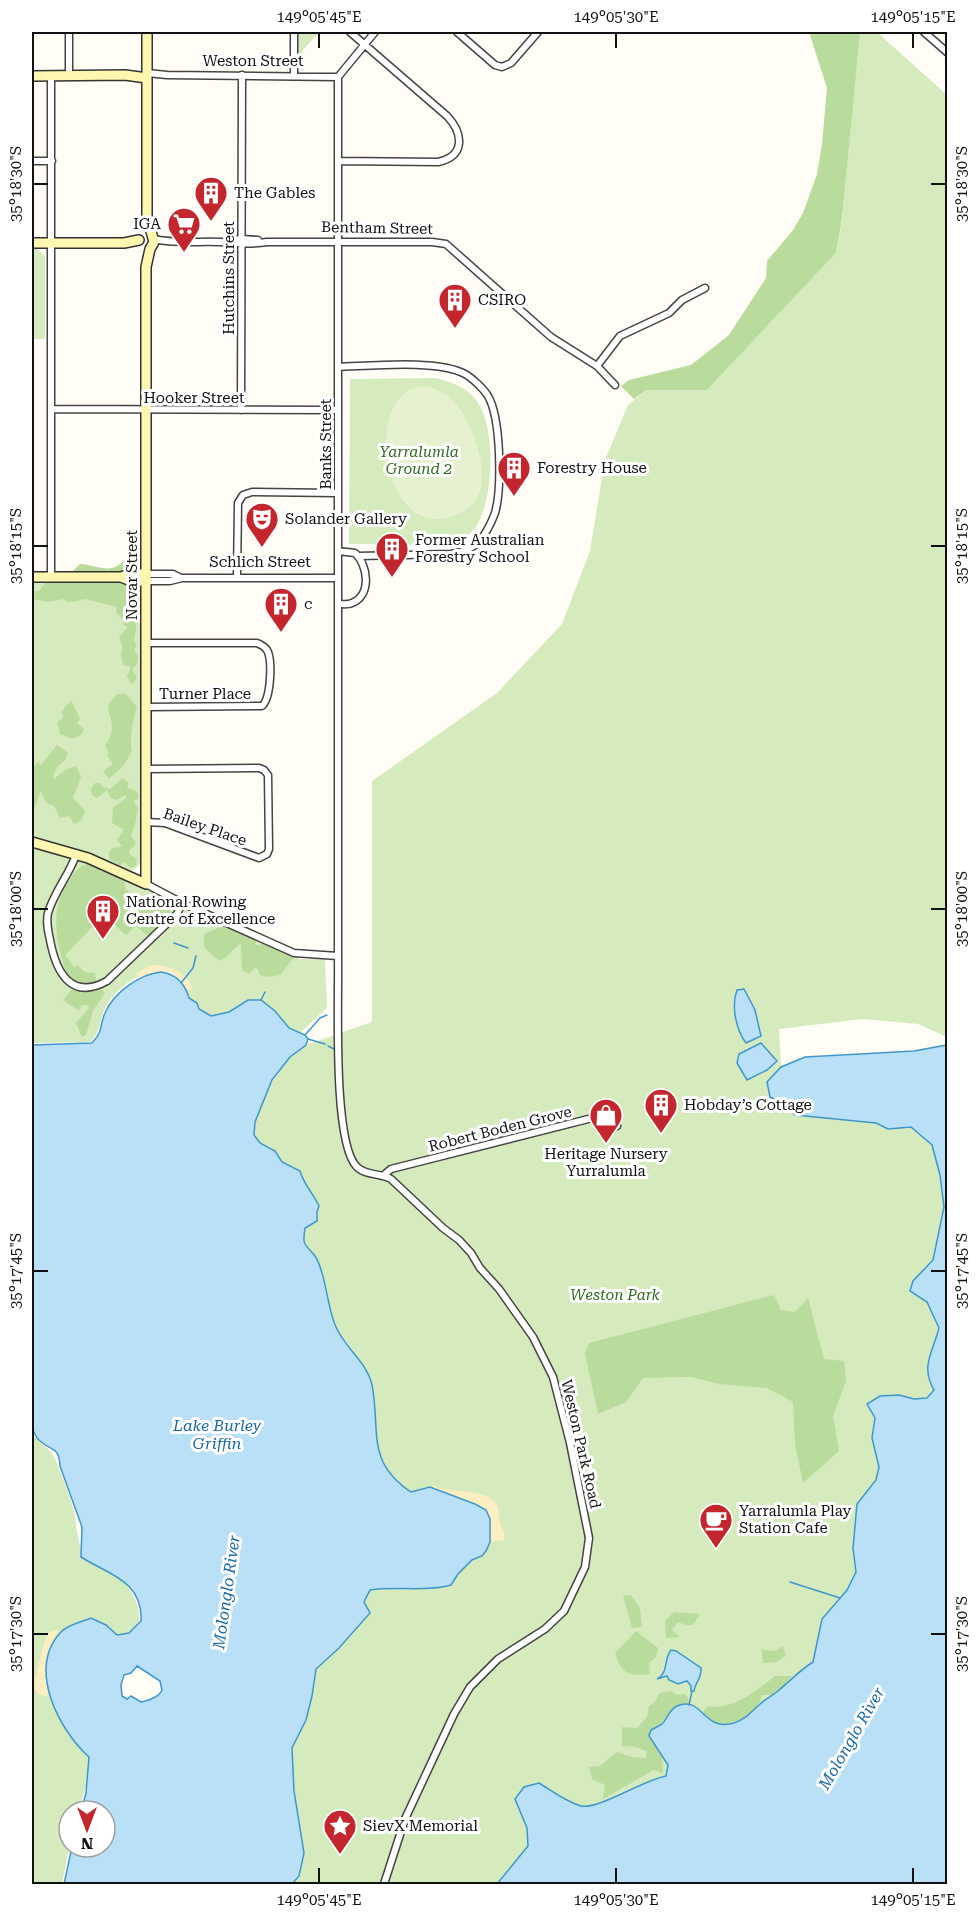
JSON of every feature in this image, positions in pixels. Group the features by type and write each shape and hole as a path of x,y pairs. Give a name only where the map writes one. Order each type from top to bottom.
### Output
{"main road":[{"name":"Novar Street","path":"146,884 147,32"},
{"name":"Weston Street","path":"32,75 147,75"},
{"name":"Bentham Street","path":"32,243 146,243"},
{"name":"Schlich Street","path":"32,577 121,577 130,574 147,577"},
{"path":"32,842 88,858 146,884"},
{"path":"127,875 139,872 146,865"}],"street":[{"path":"69,32 69,75"},
{"path":"294,32 294,76"},
{"path":"338,161 438,162 450,158 457,150 459,142 455,125 447,116 350,32"},
{"path":"338,77 375,32"},
{"path":"457,32 495,65 502,67 511,63 538,32"},
{"path":"924,32 948,53"},
{"path":"51,75 51,577"},
{"name":"Weston Street","path":"147,75 338,77"},
{"name":"Hutchins Street","path":"241,410 242,75"},
{"name":"Banks Street","path":"338,77 338,956"},
{"path":"32,161 52,161"},
{"name":"Bentham Street","path":"146,243 432,242 446,244 551,337 597,366 615,385"},
{"path":"597,366 624,333 669,313 682,300 705,288"},
{"path":"338,367 436,365 453,369 467,375 488,395 498,429 495,514 482,538 475,545 463,552 451,554 358,556"},
{"name":"Hooker Street","path":"51,409 338,410"},
{"path":"237,578 238,503 243,495 252,492 338,493"},
{"path":"338,551 350,551 358,556 366,576 360,597 353,602 338,604"},
{"name":"Schlich Street","path":"147,577 173,574 182,578 338,578"},
{"name":"Turner Place","path":"147,643 257,643 268,652 270,661 269,695 262,706 147,707"},
{"name":"Bailey Place","path":"146,822 165,823 259,858 267,854 269,849 268,775 264,770 259,768 147,769"},
{"path":"76,855 50,908 47,925 57,966 71,984 87,988 107,981 177,914 182,903"},
{"path":"146,884 182,903 294,952 338,956"},
{"name":"Weston Park Road","path":"338,956 339,1089 349,1151 356,1166 366,1172 384,1175 401,1187 443,1228 459,1240 499,1289 533,1337 553,1377 570,1443 589,1538 582,1575 564,1611 545,1629 498,1659 470,1687 454,1713 405,1819 384,1884"},
{"name":"Robert Boden Grove","path":"384,1175 391,1169 604,1115 610,1114 614,1117 617,1126"}],"green space":[{"path":"297,32 319,32 300,55 301,68 297,68"},
{"path":"809,32 860,32 842,219 836,253 707,390 646,390 634,399 621,386 629,380 691,365 729,335 766,278 767,261 793,230 803,213 817,174 827,88"},
{"name":"Weston Park","path":"859,32 877,32 947,95 947,1037 918,1024 862,1019 779,1029 781,1067 767,1082 770,1097 783,1103 795,1115 876,1123 888,1129 911,1127 932,1145 940,1175 944,1207 933,1260 913,1281 927,1302 939,1328 927,1367 934,1390 928,1398 880,1396 867,1404 875,1418 872,1438 879,1467 876,1480 857,1504 853,1548 856,1572 847,1590 822,1619 815,1665 787,1681 793,1686 747,1718 710,1721 704,1715 668,1713 663,1724 651,1730 649,1736 668,1765 666,1776 622,1792 602,1804 583,1807 565,1799 523,1815 527,1828 528,1846 497,1884 292,1884 301,1863 302,1839 294,1791 292,1749 308,1713 316,1669 370,1614 364,1602 370,1590 451,1585 464,1568 482,1556 490,1535 490,1520 486,1510 436,1490 411,1493 396,1482 381,1460 373,1413 360,1360 336,1328 315,1257 305,1247 303,1238 308,1189 300,1171 282,1162 275,1151 260,1143 254,1135 255,1122 268,1088 290,1057 306,1045 372,1022 372,781 497,693 562,624 590,551 605,460 628,405 646,390 707,390 836,253 842,221"},
{"path":"32,248 36,248 45,256 45,339 32,339"},
{"name":"Yarralumla Ground 2","path":"435,378 455,384 472,395 485,419 489,435 490,474 488,494 476,526 467,536 444,543 349,544 350,379"},
{"path":"420,386 438,390 453,401 468,423 479,452 482,483 478,496 471,506 459,514 446,518 424,517 407,505 395,486 388,462 386,437 391,414 402,396"},
{"path":"127,557 134,561 134,569 131,570 137,595 138,616 134,640 137,646 134,649 138,656 137,664 133,668 137,676 131,684 127,676 131,667 123,665 121,653 123,648 119,637 128,627 123,624 124,620 116,613 117,607 85,599 74,602 67,602 64,599 49,602 32,599 32,591 39,591 46,582 64,577 80,564 110,568 116,567"},
{"path":"32,583 135,585 140,589 143,858 137,867 131,870 128,871 32,839"},
{"path":"118,694 126,694 137,707 132,729 132,751 124,765 109,779 103,771 113,764 107,755 109,753 105,746 112,731 108,707"},
{"path":"71,700 80,719 77,723 84,729 82,734 73,739 60,734 57,722 63,718 62,711"},
{"path":"57,745 68,753 65,760 57,767 54,779 65,770 76,766 81,777 73,798 85,811 82,820 74,824 69,816 60,818 54,806 46,803 41,791 32,814 32,768 38,762 41,765"},
{"path":"122,778 129,783 127,788 134,790 139,798 133,801 138,808 131,835 136,844 129,854 137,859 136,866 130,868 125,862 120,865 109,859 111,849 122,846 117,840 124,830 112,823 113,808 126,798 126,795 116,800 111,798 107,790 97,798 92,795 91,789 95,783 100,783 103,787 110,789"},
{"path":"32,845 85,860 145,886 212,921 300,959 325,959 327,1008 300,1033 289,1028 275,1011 238,1005 230,1012 211,1016 198,1009 197,1003 189,998 186,989 173,973 155,971 142,974 122,987 111,998 91,1042 32,1043"},
{"path":"87,864 124,880 126,889 141,904 148,900 155,903 164,902 171,909 168,917 160,916 156,920 156,930 149,937 136,926 126,935 104,915 65,955 74,967 77,965 85,972 95,973 96,981 81,984 68,977 60,952 56,927 63,891 77,870"},
{"path":"225,925 257,939 255,945 271,940 291,949 293,959 280,975 267,977 260,975 256,967 249,974 242,970 241,944 219,961 204,947 204,934"},
{"path":"101,989 105,993 93,1011 86,1035 82,1037 76,1023 89,1008 88,1005 82,1005 79,1011 63,1000 71,990 88,992"},
{"path":"774,1295 781,1310 795,1312 808,1298 824,1359 844,1361 846,1381 833,1416 839,1451 803,1483 795,1444 793,1402 767,1388 719,1384 691,1377 643,1378 626,1402 598,1414 585,1354 589,1343"},
{"path":"32,1432 55,1459 72,1504 81,1546 124,1581 135,1599 139,1612 139,1623 131,1635 119,1639 96,1621 84,1620 67,1627 53,1642 47,1660 90,1762 88,1780 82,1799 57,1799 57,1859 67,1859 62,1884 32,1884"},
{"path":"631,1595 640,1608 642,1627 632,1628 623,1596"},
{"path":"674,1612 700,1614 693,1625 678,1622 672,1630 680,1637 666,1638 665,1621"},
{"path":"636,1631 658,1648 656,1657 649,1663 650,1674 637,1675 627,1672 620,1666 615,1653"},
{"path":"783,1646 786,1655 777,1662 763,1663 761,1649 775,1651"},
{"path":"775,1676 793,1676 773,1695 762,1695 755,1709 745,1718 718,1725 704,1715 703,1711 709,1706 717,1707 735,1702"},
{"path":"671,1691 677,1695 685,1694 689,1703 670,1712 649,1737 662,1757 663,1774 654,1770 603,1799 605,1785 592,1779 589,1767 600,1766 617,1752 632,1757 646,1758 647,1751 632,1746 622,1747 622,1727 637,1728 647,1717 649,1706 654,1703 660,1693"}],"sand":[{"path":"151,965 176,970 186,978 193,989 188,990 177,976 166,971 138,978 136,973"},
{"path":"431,1487 476,1493 491,1499 498,1509 504,1540 490,1542 490,1520 475,1504"},
{"path":"59,1630 50,1647 46,1662 48,1696 42,1695 35,1690 39,1664 47,1634"}],"water":[{"name":"Lake Burley Griffin","path":"161,972 175,977 185,988 189,998 197,1003 199,1009 211,1016 229,1012 248,1000 261,1000 275,1011 289,1028 305,1035 308,1039 306,1045 290,1057 272,1080 255,1122 254,1135 260,1143 275,1151 282,1162 300,1171 319,1206 317,1221 305,1228 304,1242 319,1263 336,1327 366,1369 372,1385 378,1444 387,1469 411,1492 430,1487 475,1504 486,1510 490,1519 490,1542 486,1551 482,1556 472,1560 451,1585 370,1590 364,1602 370,1613 339,1648 316,1669 306,1720 292,1748 294,1791 304,1853 299,1876 292,1884 64,1884 69,1859 117,1859 117,1799 84,1799 89,1757 67,1731 51,1697 47,1680 47,1663 51,1647 64,1629 91,1618 106,1625 117,1635 129,1633 141,1621 140,1607 130,1587 81,1557 82,1527 58,1455 39,1440 32,1428 32,1045 92,1043 100,1031 109,1005 128,985 145,976","holes":["137,1666 160,1681 162,1690 150,1700 141,1702 131,1696 127,1699 122,1696 121,1685 124,1675 131,1673"]},
{"path":"744,989 755,1010 761,1036 746,1043 736,1018 734,1003 737,990"},
{"path":"761,1043 777,1061 767,1070 747,1080 737,1063 739,1054"},
{"name":"Molonglo River","path":"947,1045 947,1884 497,1884 528,1846 527,1828 515,1799 524,1787 539,1783 570,1802 589,1806 666,1776 668,1765 649,1736 651,1730 663,1723 674,1708 686,1704 692,1705 715,1723 734,1723 748,1716 813,1662 822,1619 847,1590 856,1572 853,1548 857,1504 876,1480 879,1467 872,1438 875,1418 867,1404 880,1396 899,1395 914,1399 927,1398 934,1390 928,1374 928,1366 939,1328 927,1302 910,1291 913,1281 933,1260 944,1207 940,1175 932,1145 911,1127 888,1129 876,1123 795,1115 783,1103 770,1097 767,1082 781,1067 805,1057 914,1051"},
{"path":"671,1650 701,1668 694,1691 691,1691 691,1686 687,1681 678,1684 669,1680 667,1676 657,1679 665,1670"}],"waterway":[{"path":"174,943 188,948"},
{"path":"181,983 193,968 196,956"},
{"path":"261,1000 265,992"},
{"path":"305,1035 320,1018 327,1015"},
{"path":"308,1039 325,1044"},
{"path":"328,1046 334,1049"},
{"path":"790,1582 840,1598"},
{"path":"689,1705 692,1691"}],"place":[{"name":"The Gables","path":"211,222"},
{"name":"IGA","path":"184,253"},
{"name":"CSIRO","path":"455,329"},
{"name":"Forestry House","path":"514,497"},
{"name":"Solander Gallery","path":"262,548"},
{"name":"Former Australian Forestry School","path":"392,578"},
{"name":"c","path":"281,633"},
{"name":"National Rowing Centre of Excellence","path":"103,940"},
{"name":"Hobday’s Cottage","path":"661,1134"},
{"name":"Heritage Nursery Yurralumla","path":"606,1144"},
{"name":"Yarralumla Play Station Cafe","path":"716,1549"},
{"name":"SievX Memorial","path":"340,1855"}]}
